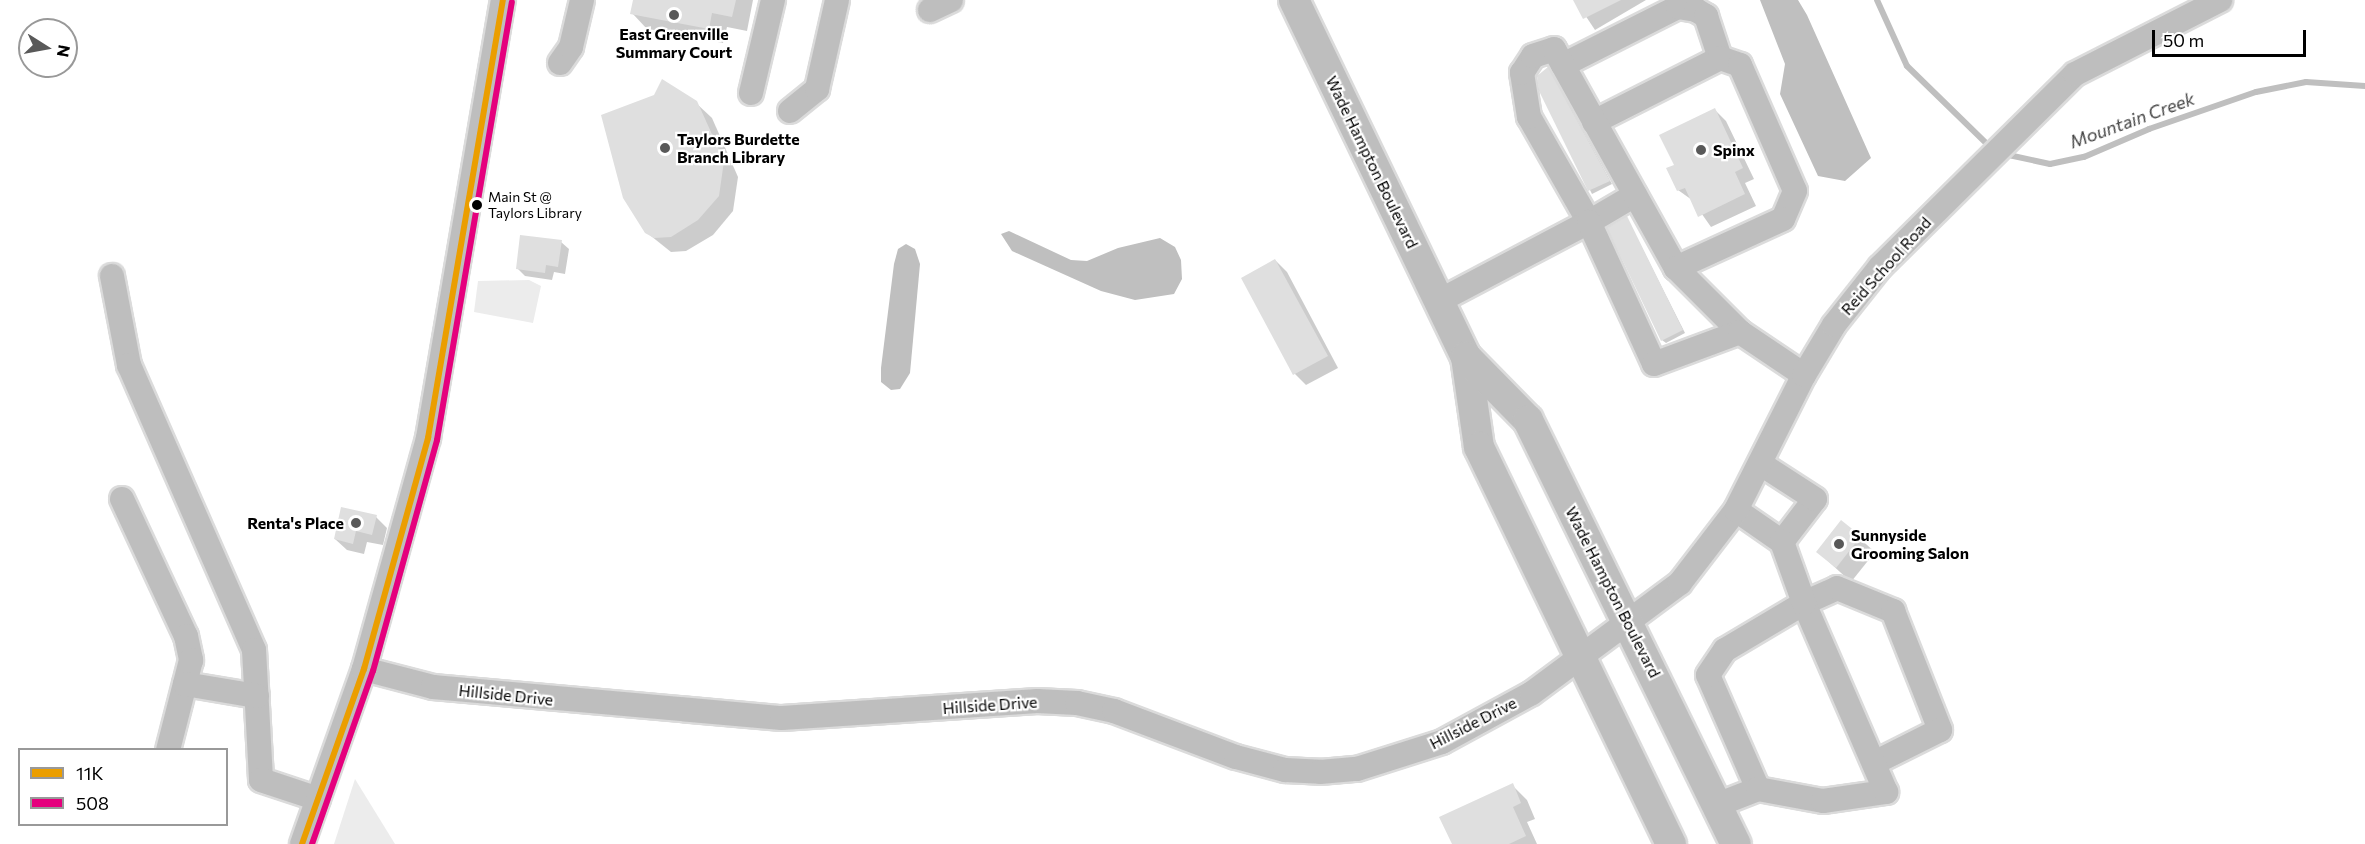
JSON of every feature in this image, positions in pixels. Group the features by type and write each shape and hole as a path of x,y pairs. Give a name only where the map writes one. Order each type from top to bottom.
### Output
{"main road":[{"name":"Wade Hampton Boulevard","path":"1294,0 1466,357 1479,447 1671,844"},
{"name":"Wade Hampton Boulevard","path":"1466,357 1528,420 1736,844"}],"street":[{"path":"302,844 364,669 428,438 503,0"},
{"path":"561,63 571,47 582,0"},
{"path":"752,93 773,0"},
{"path":"790,111 818,89 837,0"},
{"name":"Reid School Road","path":"1581,657 1680,583 1736,510 1804,375 1856,295 1949,196 2075,74 2103,57 2220,0"},
{"path":"1563,66 1678,7 1696,10 1706,16 1720,58"},
{"path":"1740,332 1654,364 1589,222 1529,117 1522,74 1533,56 1554,49 1676,268 1740,332 1804,375"},
{"path":"1594,122 1720,58 1740,65 1795,191 1783,219 1676,268"},
{"path":"1439,301 1589,222 1635,195"},
{"path":"112,276 129,365 254,650 261,780 318,799"},
{"path":"1761,464 1815,499 1782,542"},
{"path":"122,499 186,636 191,660 169,748"},
{"path":"1717,805 1758,789 1823,801 1886,792 1804,603 1782,542 1736,510"},
{"path":"1758,789 1708,675 1725,650 1804,603 1837,588 1893,611 1940,730 1874,763"},
{"name":"Hillside Drive","path":"364,669 433,687 782,718 1037,701 1077,703 1114,711 1236,757 1285,770 1320,772 1357,769 1442,742 1532,693 1581,657"},
{"path":"185,684 257,696"}],"shaded area":[{"path":"1760,0 1798,0 1807,15 1871,158 1845,181 1818,176 1780,94 1785,64"},
{"path":"1009,231 1071,260 1087,261 1118,248 1160,238 1175,247 1181,260 1182,279 1174,294 1135,300 1101,291 1012,251 1001,234"},
{"path":"906,244 915,249 920,264 910,373 900,389 891,390 881,382 881,368 894,264 898,249"},
{"path":"529,280 541,286 533,323 474,312 478,281"},
{"path":"355,779 395,844 334,844"}],"building":[{"name":"East Greenville Summary Court","path":"633,0 736,0 732,17 712,13 709,29 630,14"},
{"path":"1573,0 1621,0 1583,19"},
{"path":"1548,67 1610,181 1588,191 1539,91 1537,76"},
{"name":"Taylors Burdette Branch Library","path":"662,79 697,101 724,161 719,196 698,220 671,237 654,238 645,233 623,198 601,115 654,95"},
{"name":"Spinx","path":"1715,108 1743,168 1735,172 1745,194 1698,217 1685,188 1677,191 1666,168 1674,165 1659,135"},
{"path":"1627,216 1683,330 1661,341 1607,228"},
{"path":"520,235 562,240 558,267 546,265 545,273 516,269"},
{"path":"1275,259 1328,356 1293,375 1241,278"},
{"name":"Renta's Place","path":"341,507 377,515 372,535 356,531 353,544 334,539"},
{"name":"Sunnyside Grooming Salon","path":"1841,520 1861,536 1836,568 1816,552"},
{"path":"1513,783 1521,803 1513,807 1526,836 1509,844 1452,844 1439,817"}],"waterway":[{"name":"Mountain Creek","path":"1877,0 1907,66 1991,148"},
{"name":"Mountain Creek","path":"2004,154 2050,164 2084,157 2149,129 2256,92 2306,82 2365,86"}],"transit line":[{"name":"11K","path":"302,844 364,669 428,438 503,0"},
{"name":"508","path":"312,844 373,671 437,440 512,2"}],"place":[{"name":"East Greenville Summary Court","path":"674,15"},
{"name":"Taylors Burdette Branch Library","path":"665,148"},
{"name":"Spinx","path":"1701,150"},
{"name":"Main St @ Taylors Library","path":"477,205"},
{"name":"Renta's Place","path":"356,523"},
{"name":"Sunnyside Grooming Salon","path":"1839,544"}]}
